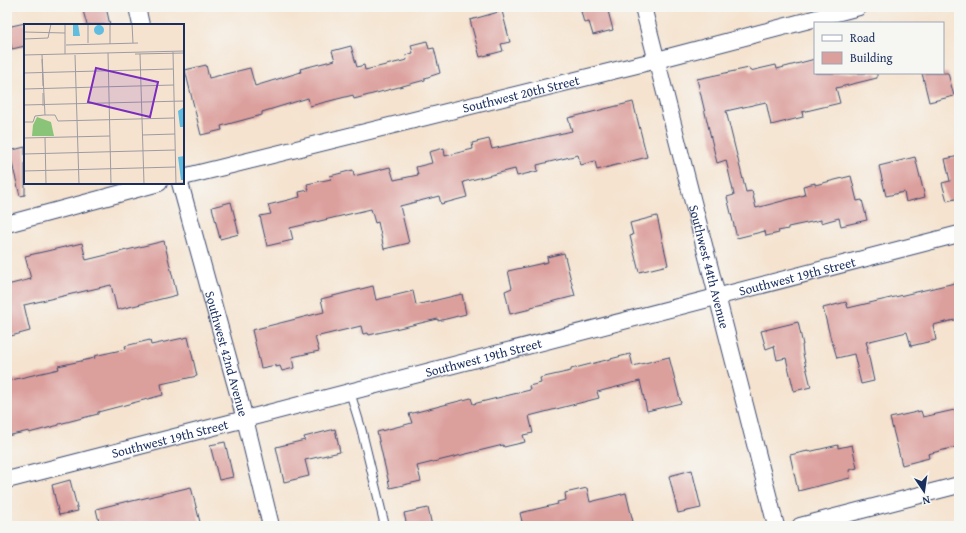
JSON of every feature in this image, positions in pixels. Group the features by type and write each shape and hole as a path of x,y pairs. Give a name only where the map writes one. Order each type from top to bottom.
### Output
{"street":[{"path":"137,7 141,24"},
{"name":"Southwest 44th Avenue","path":"643,7 776,526"},
{"name":"Southwest 20th Street","path":"184,177 657,60 858,7"},
{"path":"7,224 155,184"},
{"name":"Southwest 42nd Avenue","path":"180,184 245,419 271,526"},
{"name":"Southwest 19th Street","path":"7,480 959,234"},
{"path":"800,526 959,485"}],"lane":[{"path":"350,392 361,428 385,526"}],"building":[{"path":"82,7 106,7 110,24 87,24"},
{"path":"580,7 607,7 613,30 593,35 589,22 584,23"},
{"path":"502,11 510,42 501,44 503,51 480,57 470,20"},
{"path":"25,23 24,46 12,49 7,27"},
{"path":"427,41 429,49 434,48 440,73 425,78 425,80 354,99 353,95 310,106 308,98 262,112 262,115 221,126 222,130 201,135 185,70 206,65 209,78 250,68 255,86 301,72 300,69 335,60 332,51 351,46 357,67 364,65 365,70 407,60 406,55 413,53 411,45"},
{"path":"814,59 814,74 877,74 877,78 836,88 840,103 802,112 803,117 771,125 766,102 726,111 746,192 752,191 756,208 805,195 803,186 815,183 815,185 851,176 857,201 862,200 867,220 841,226 839,218 821,223 821,220 788,227 788,229 778,231 779,233 766,236 765,231 737,238 727,197 734,195 726,160 717,163 697,79 749,68 750,71 776,65 777,69"},
{"path":"948,73 954,96 929,102 922,74"},
{"path":"633,102 647,157 597,170 595,161 581,165 578,155 537,165 538,171 517,176 515,169 463,182 467,197 441,204 439,196 400,206 409,243 384,249 378,222 375,223 371,209 290,228 293,240 267,246 260,216 271,214 268,205 300,197 299,192 309,190 307,184 331,179 330,176 353,170 354,176 390,167 394,180 418,175 416,167 432,163 429,152 444,148 445,156 473,149 472,143 489,139 492,149 572,131 568,118"},
{"path":"24,147 25,195 20,196 9,151"},
{"path":"959,156 959,198 947,201 942,183 950,181 945,159"},
{"path":"915,157 925,197 906,202 904,192 886,196 879,166"},
{"path":"231,202 239,234 220,239 212,207"},
{"path":"657,216 668,265 639,272 630,236 633,235 630,223"},
{"path":"164,241 177,295 117,310 111,285 24,305 30,331 7,337 7,285 31,279 25,256 82,243 86,260"},
{"path":"564,253 575,296 510,314 505,291 512,288 508,271 548,262 547,257"},
{"path":"959,282 959,319 933,325 936,340 911,346 907,332 866,342 874,381 861,384 854,354 837,358 823,308 846,302 848,308"},
{"path":"373,286 376,300 413,291 416,305 462,294 466,314 369,335 368,333 363,334 361,326 315,337 319,351 292,357 294,368 282,371 280,366 276,367 276,365 261,368 252,330 324,312 321,299"},
{"path":"798,322 803,345 803,354 811,387 794,391 786,358 777,360 774,346 766,349 761,331"},
{"path":"188,337 197,376 161,384 163,395 98,412 98,414 29,433 29,431 7,436 7,381 59,369 58,366 95,358 94,356 126,349 125,346 150,340 151,345"},
{"path":"630,354 633,366 669,357 681,403 647,411 640,381 597,392 599,398 529,416 533,433 523,435 525,442 504,447 503,445 417,466 421,481 390,488 377,432 412,423 409,414 471,398 473,404 530,390 529,386 541,383 540,378 571,371 571,369"},
{"path":"959,409 959,446 928,454 929,458 902,465 890,418 921,411 923,417"},
{"path":"335,429 340,452 305,460 309,476 284,482 276,447 305,440 304,437"},
{"path":"225,442 233,477 219,480 210,445"},
{"path":"838,445 838,448 852,445 857,468 849,470 850,478 798,491 790,455"},
{"path":"692,470 701,508 678,513 669,476"},
{"path":"70,480 78,511 59,515 52,485"},
{"path":"191,487 201,526 100,526 96,509"},
{"path":"587,488 590,502 626,493 634,526 523,526 520,513 558,504 557,502 566,500 565,493"},
{"path":"428,508 432,526 407,526 404,513"}]}
